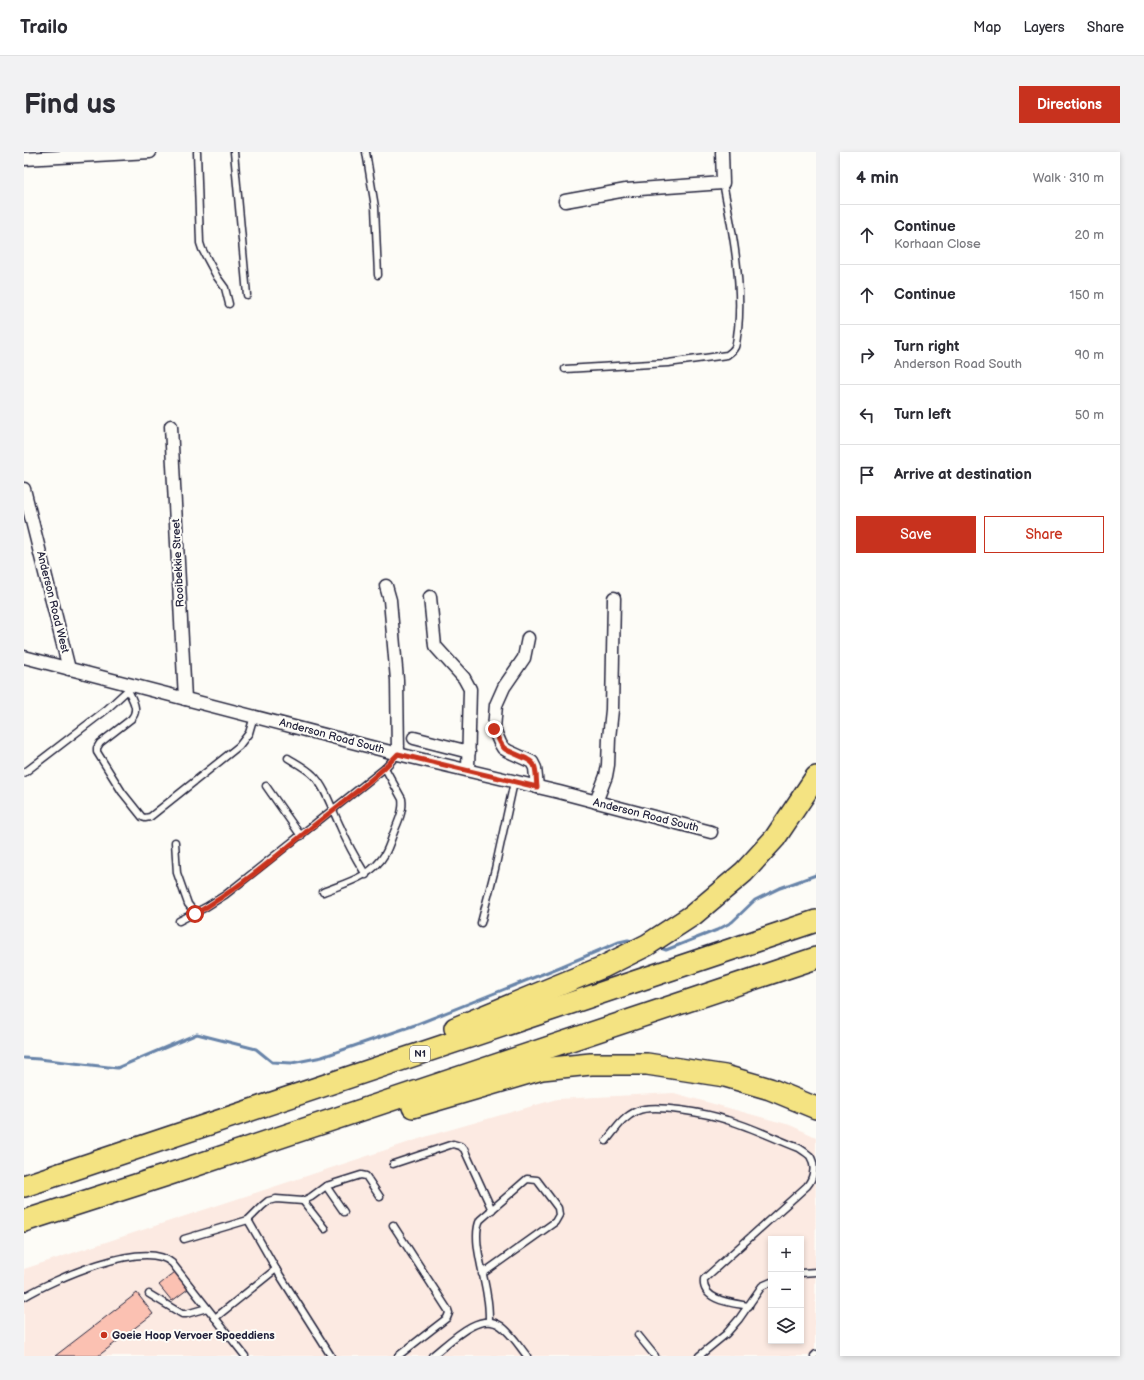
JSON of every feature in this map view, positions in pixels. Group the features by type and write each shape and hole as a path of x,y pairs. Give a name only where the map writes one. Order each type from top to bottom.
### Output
{"highway":[{"path":"290,1097 603,967 647,945 693,915 744,872 775,838 816,777"},
{"name":"N1","path":"24,1186 816,921"},
{"path":"24,1221 164,1176 816,958"},
{"path":"164,1176 542,1070 592,1064 647,1064 725,1076 770,1089 816,1108"}],"street":[{"path":"24,159 150,152"},
{"path":"565,201 626,190 723,183 722,152"},
{"name":"Rooibekkie Street","path":"171,426 185,699"},
{"name":"Anderson Road West","path":"24,489 69,669"},
{"path":"386,586 390,600 397,680 398,754"},
{"path":"430,597 435,646 464,678 470,689 468,770"},
{"path":"596,802 606,776 608,766 608,738 612,710 614,598"},
{"path":"528,638 524,658 504,687 496,706 494,729 503,748 532,762 535,768 537,787"},
{"name":"Anderson Road South","path":"24,657 131,687 254,716 398,754 537,787 711,832"},
{"path":"414,738 468,752"}],"lane":[{"path":"197,152 200,243 208,260 225,288 229,304"},
{"path":"234,152 248,295"},
{"path":"366,152 375,207 378,275"},
{"path":"565,368 668,363 713,358 732,352 736,345 739,318 737,280 730,220 723,183"},
{"path":"24,773 106,710 131,687 135,704 135,714 131,719 100,743 97,748 97,752 122,792 142,817 146,818 150,817 239,746 249,733 254,716"},
{"path":"179,921 195,914 225,895 334,810 385,768 398,754"},
{"path":"288,758 313,774 319,781 334,810 339,825 352,851 366,875"},
{"path":"323,892 366,875 385,855 403,806 402,799 385,768"},
{"path":"481,923 495,869 514,782"},
{"path":"266,786 301,836"},
{"path":"175,842 177,873 188,904 195,914"},
{"path":"606,1140 626,1117 638,1110 654,1107 680,1110 727,1120 799,1148 809,1155 813,1164 814,1172 812,1181 704,1279 704,1288 709,1294 721,1300 749,1306"},
{"path":"392,1164 453,1144 460,1146 464,1149 492,1210"},
{"path":"184,1239 248,1220 268,1201 276,1199 303,1201 326,1186 361,1174 365,1174 380,1197"},
{"path":"482,1274 555,1222 559,1215 558,1208 537,1180 527,1179 480,1220 477,1226 482,1274 487,1296 489,1321"},
{"path":"326,1186 344,1212"},
{"path":"303,1201 325,1229"},
{"path":"248,1220 276,1269 331,1356"},
{"path":"393,1225 449,1313 447,1318 398,1356"},
{"path":"24,1297 42,1287 103,1262 131,1257 153,1256 167,1259 172,1263 244,1356"},
{"path":"215,1318 276,1269"},
{"path":"804,1273 816,1272"},
{"path":"699,1356 726,1334 749,1306 762,1286 768,1283"},
{"path":"149,1294 182,1314 207,1308"},
{"path":"432,1356 470,1327 479,1322 489,1321 500,1325 512,1336 526,1354 517,1356"},
{"path":"638,1335 654,1356"}],"shaded area":[{"path":"674,1093 790,1125 816,1137 815,1356 24,1356 24,1269 428,1136 557,1099"}],"building":[{"name":"Goeie Hoop Vervoer Spoeddiens","path":"175,1272 188,1289 172,1301 159,1285"},
{"name":"Goeie Hoop Vervoer Spoeddiens","path":"137,1293 153,1314 98,1356 55,1356"}],"waterway":[{"path":"658,947 666,950 717,930 732,922 755,900 780,888 816,875"},
{"path":"24,1058 117,1068 197,1034 256,1049 272,1062 292,1063 322,1057 415,1025 619,942 628,940 636,942"}],"place":[{"name":"Goeie Hoop Vervoer Spoeddiens","path":"104,1335"}],"route":[{"path":"195,914 225,895 301,836 385,768 398,754 537,787 535,768 532,762 503,748 494,729"}]}
